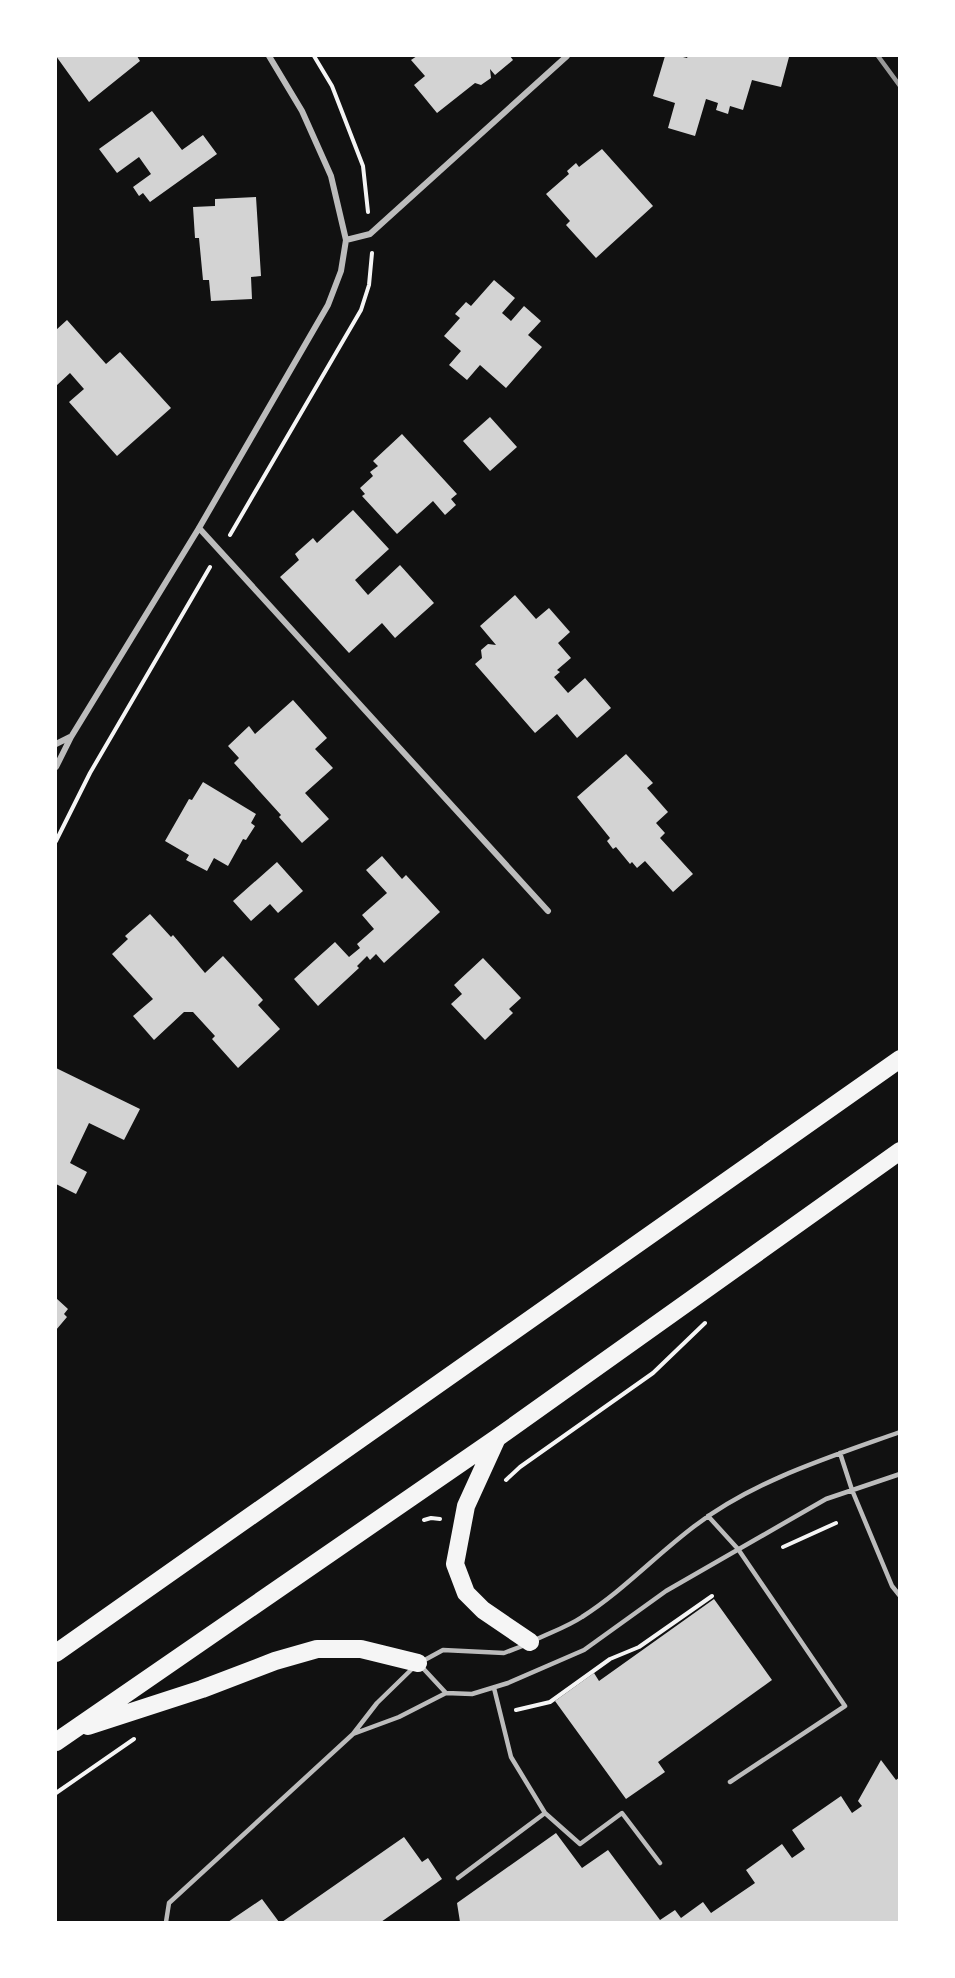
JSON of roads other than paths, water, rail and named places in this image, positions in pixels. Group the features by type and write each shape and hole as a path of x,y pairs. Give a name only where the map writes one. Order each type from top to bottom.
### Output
{"highway":[{"path":"56,1653 900,1059"},
{"path":"63,1737 497,1438 900,1151"},
{"path":"497,1438 466,1506 455,1564 466,1593 483,1610 530,1642"},
{"path":"63,1737 275,1661 317,1649 361,1649 418,1663"}],"street":[{"path":"56,767 71,737 199,528 328,305 341,271 346,240 331,177 302,111 269,56"},
{"path":"346,240 370,234 567,56"},
{"path":"199,528 548,911"},
{"path":"56,744 71,737"}],"lane":[{"path":"166,1923 169,1903 354,1734 377,1703 418,1663 443,1650 504,1653 581,1618 708,1516 735,1499 812,1464 900,1432"},
{"path":"840,1454 852,1490 892,1586 900,1596"},
{"path":"354,1734 399,1717 446,1693 472,1694 494,1688 584,1650 666,1591 826,1499 900,1474"},
{"path":"708,1516 738,1550 844,1706 730,1782"},
{"path":"418,1663 446,1693"},
{"path":"494,1688 511,1757 545,1813 580,1844 622,1813 660,1863"},
{"path":"458,1878 545,1813"}],"railway":[{"path":"878,56 900,86"}]}
